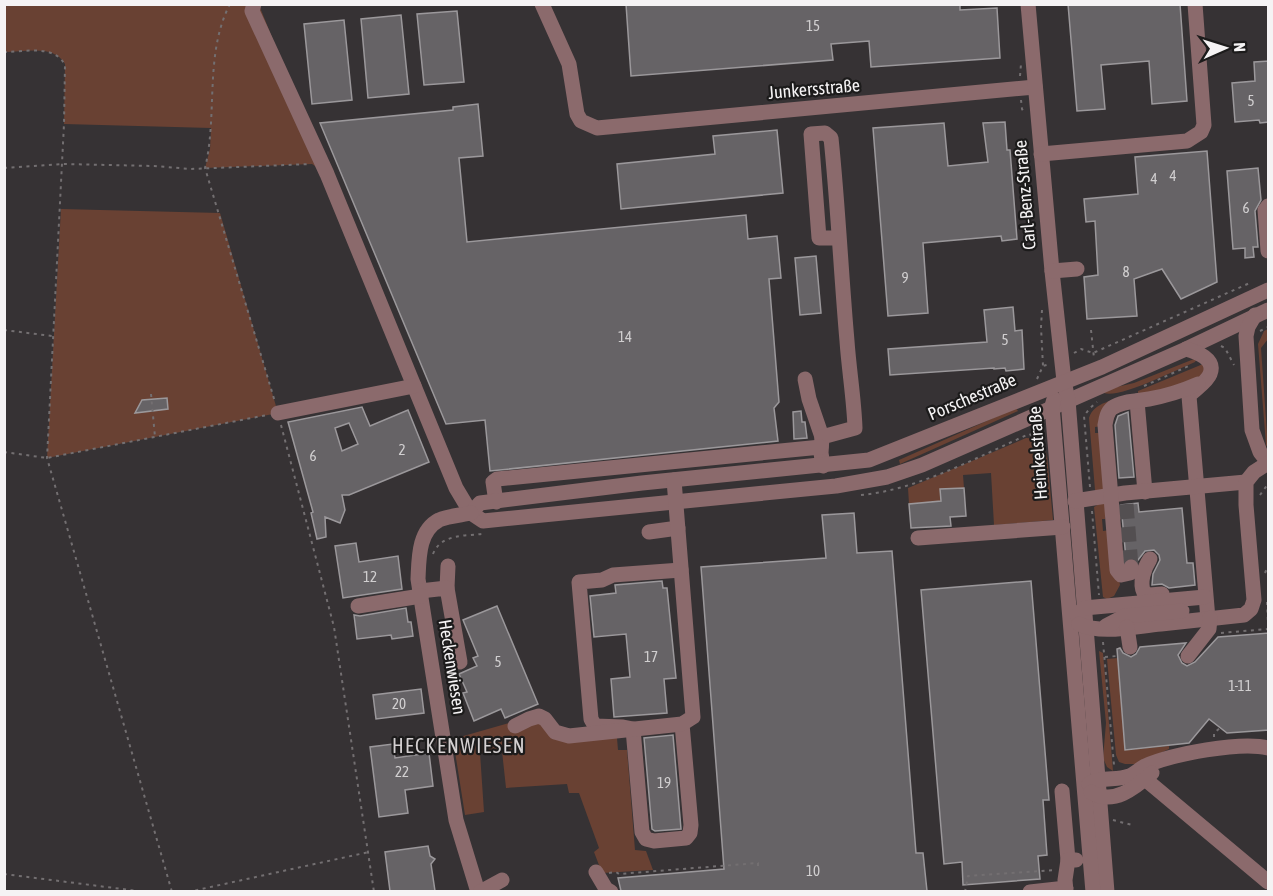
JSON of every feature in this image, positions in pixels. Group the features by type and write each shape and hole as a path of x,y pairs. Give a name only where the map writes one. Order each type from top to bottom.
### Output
{"street":[{"path":"254,4 252,11 327,174 456,488 471,513 483,521 836,486 887,477 910,470 1186,349 1262,312"},
{"name":"Junkersstraße","path":"542,4 569,63 577,114 581,121 597,128 1035,87"},
{"name":"Carl-Benz-Straße","path":"1028,4 1064,381"},
{"path":"1041,154 1187,141 1201,132 1204,124 1195,4"},
{"path":"496,501 493,482 497,479 822,442 855,428 831,138 825,133 811,134 819,237 839,237"},
{"path":"1269,206 1265,210 1269,252"},
{"path":"1052,271 1077,269"},
{"name":"Porschestraße","path":"471,513 480,504 496,501 869,460 1102,367 1212,316 1264,284"},
{"path":"1076,501 1121,498 1145,492 1197,488 1250,477 1269,463 1252,430 1246,336 1248,327 1262,312"},
{"path":"1212,316 1234,325 1246,336"},
{"path":"1186,349 1203,356 1209,363 1210,374 1189,396 1208,614 1192,650"},
{"path":"805,379 822,442 823,466"},
{"name":"Heinkelstraße","path":"1064,381 1068,400 1084,608 1094,628 1090,783 1099,797 1093,891"},
{"name":"Heinkelstraße","path":"1064,381 1055,394 1052,406 1070,621 1090,783 1096,859 1107,891"},
{"path":"1131,567 1127,575 1121,575 1117,570 1121,498 1106,419 1111,408 1186,390 1201,383"},
{"path":"278,413 414,386"},
{"path":"1162,396 1173,399 1190,410"},
{"path":"1133,401 1145,492"},
{"path":"1070,621 1084,608 1104,606 1208,614 1244,615 1248,613 1254,600 1253,583 1257,576 1253,519 1247,515 1250,477 1254,460 1263,450"},
{"path":"515,726 539,716 545,718 555,732 569,736 682,724 693,717 674,480"},
{"name":"Heckenwiesen","path":"471,513 439,520 425,532 418,579 456,820 479,891"},
{"path":"918,538 1063,527"},
{"path":"649,532 678,528"},
{"path":"1150,559 1143,572 1144,593 1208,614"},
{"path":"448,566 447,588 460,662"},
{"path":"633,729 595,726 591,719 579,582 602,580 613,575 681,570"},
{"path":"358,606 447,588"},
{"path":"1104,606 1126,622"},
{"path":"1070,621 1094,628 1126,622 1208,614"},
{"path":"1124,652 1126,622"},
{"path":"633,729 642,832 646,839 654,841 686,838 690,833 691,825 682,724"},
{"path":"1090,783 1128,777 1145,766 1184,753 1250,746 1269,748"},
{"path":"1099,797 1118,796 1145,779 1170,757"},
{"path":"1145,779 1269,882"},
{"path":"1030,891 1066,890 1067,864 1062,791"},
{"path":"1067,864 1096,859"},
{"path":"596,872 606,889 611,891"},
{"path":"479,891 502,880"}],"path":[{"path":"230,4 221,22 213,82 210,149 205,168 278,413 334,627 374,891"},
{"path":"4,52 52,51 61,57 65,64 47,458 172,891"},
{"path":"4,168 62,164 190,169 312,164 327,174"},
{"path":"1037,380 1044,366 1062,360 1081,349 1093,353 1264,284"},
{"path":"4,330 53,336"},
{"path":"151,394 155,437"},
{"path":"4,452 47,458 278,413"},
{"path":"1208,614 1269,628"},
{"path":"1105,657 1124,652"},
{"path":"1114,820 1132,825"},
{"path":"188,891 369,852"},
{"path":"695,868 758,863 758,866"},
{"path":"965,891 968,876 1067,864"},
{"path":"649,875 649,872 619,874 718,866 718,870"},
{"path":"660,871 686,869 686,872"},
{"path":"4,874 146,891"}],"shaded area":[{"path":"4,5 259,5 327,174 312,164 205,168 210,149 211,128 64,124 65,64 60,58 46,51 5,52"},
{"path":"61,209 220,213 278,413 47,458"},
{"path":"1268,329 1268,339 1261,348 1268,448 1258,344 1264,331"},
{"path":"1194,359 1195,362 1135,388 1112,394 1104,393 1108,389 1134,383"},
{"path":"1203,364 1206,369 1200,377 1138,398 1138,391"},
{"path":"1129,395 1103,426 1095,427 1095,433 1103,433 1105,487 1102,490 1095,490 1089,418 1095,408 1100,405"},
{"path":"1016,408 1018,411 900,464 899,460"},
{"path":"1026,438 1039,443 1047,455 1053,520 994,525 991,473 963,475 964,488 940,489 941,501 909,504 908,488"},
{"path":"1101,503 1108,503 1108,513 1105,514 1105,519 1102,519 1103,531 1111,530 1120,585 1114,596 1107,599 1103,597 1094,507"},
{"path":"1099,651 1103,653 1113,771 1107,767 1103,758 1106,723"},
{"path":"1118,658 1125,750 1169,746 1169,749 1136,764 1119,762 1116,755 1107,659"},
{"path":"509,723 538,723 617,738 618,750 627,750 635,850 646,851 653,870 602,873 594,852 599,848 579,793 569,793 567,784 506,788 502,751 480,753 484,812 465,815 453,739"}],"building":[{"path":"626,4 960,4 960,10 997,8 1000,58 871,67 869,41 831,44 833,60 631,76"},
{"path":"1068,4 1180,4 1187,101 1152,104 1149,61 1101,65 1105,109 1077,111"},
{"path":"457,11 464,82 424,85 417,14"},
{"path":"401,15 409,94 368,98 361,19"},
{"path":"344,20 352,100 312,104 304,24"},
{"path":"1269,61 1269,122 1260,123 1259,120 1235,122 1232,83 1255,81 1254,62"},
{"path":"478,104 483,156 459,158 467,242 746,215 748,239 777,236 781,278 769,279 779,402 774,408 778,441 490,471 485,420 446,424 320,123 453,110 453,107"},
{"path":"1005,122 1007,150 1010,150 1017,239 1002,241 1001,236 923,243 928,313 888,316 873,128 944,123 948,166 988,162 983,123"},
{"path":"777,130 783,193 621,209 617,164 715,154 713,136"},
{"path":"1207,151 1217,282 1181,299 1162,269 1134,279 1137,316 1087,319 1084,277 1098,275 1095,221 1086,222 1084,199 1138,194 1135,157"},
{"path":"1258,168 1261,200 1255,211 1258,247 1253,247 1254,257 1245,258 1245,248 1233,249 1227,171"},
{"path":"816,256 821,313 800,315 795,258"},
{"path":"1013,307 1015,331 1022,330 1024,369 1006,371 1005,368 994,368 890,375 888,349 987,342 984,310"},
{"path":"167,398 168,409 135,413 142,400"},
{"path":"362,407 370,426 408,410 429,462 349,495 342,495 345,510 340,523 325,517 326,537 317,539 311,513 313,512 288,422","holes":["349,423 358,444 342,451 335,428"]},
{"path":"801,411 807,438 794,439 793,412"},
{"path":"1128,412 1134,477 1119,478 1115,425 1118,416"},
{"path":"964,488 966,516 950,517 951,526 911,528 909,504 941,501 940,489"},
{"path":"1138,503 1139,512 1182,508 1187,563 1193,563 1195,585 1169,588 1162,584 1152,585 1153,574 1160,560 1154,550 1145,551 1138,560 1132,557 1126,559 1121,505"},
{"path":"854,513 857,553 892,551 916,853 923,853 927,891 621,891 618,878 724,869 701,567 826,558 822,515"},
{"path":"356,543 359,562 398,556 402,589 343,598 335,546"},
{"path":"662,581 663,588 667,588 676,678 664,679 667,713 614,717 611,679 630,677 626,634 594,637 590,596 616,593 615,585"},
{"path":"1031,581 1049,800 1043,800 1047,855 1038,856 1040,879 963,885 962,862 944,864 921,590"},
{"path":"497,606 538,704 505,718 501,709 474,721 463,693 467,692 459,674 477,666 473,658 478,656 463,620"},
{"path":"406,608 413,636 392,639 391,635 357,639 354,615"},
{"path":"1269,633 1269,730 1227,733 1209,719 1189,743 1125,750 1117,649 1120,648 1123,653 1131,657 1140,647 1186,643 1178,655 1182,663 1187,666 1195,662 1218,637"},
{"path":"421,689 424,713 376,719 373,695"},
{"path":"673,735 681,829 655,831 652,829 644,738"},
{"path":"393,744 395,758 429,753 433,786 405,790 408,813 379,817 370,747"},
{"path":"428,846 430,856 435,859 431,864 435,891 390,891 385,852"}],"tunnel":[{"path":"1126,504 1131,567"}],"district":[{"name":"HECKENWIESEN","path":"459,746"}]}
